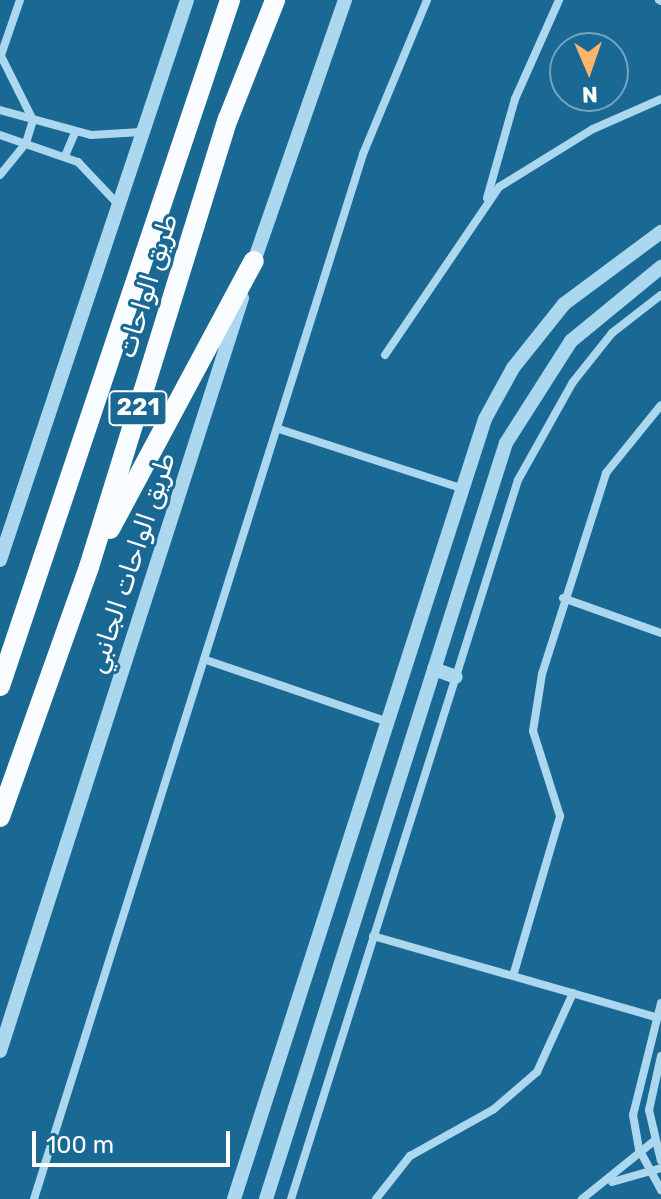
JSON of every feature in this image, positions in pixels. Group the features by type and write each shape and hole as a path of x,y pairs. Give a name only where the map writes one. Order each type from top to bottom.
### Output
{"highway":[{"name":"طريق الواحات","path":"0,686 230,0"},
{"name":"طريق الواحات","path":"0,817 89,567 213,164 275,0"},
{"path":"89,567 254,261"}],"street":[{"path":"0,175 26,143 33,120 1,57 20,0"},
{"path":"0,560 116,202 187,0"},
{"name":"طريق الواحات الجانبي","path":"0,1051 254,261 345,0"},
{"path":"34,1199 279,429 363,154 427,0"},
{"path":"385,355 486,201 515,99 559,0"},
{"path":"486,201 552,153 661,99"},
{"path":"0,110 75,132 141,132"},
{"path":"65,156 75,132"},
{"path":"0,135 65,156 90,170 116,202"},
{"path":"234,1199 485,419 531,342 584,285 661,232"},
{"path":"266,1199 498,466 528,401 588,323 661,267"},
{"path":"291,1199 456,677 539,433 612,333 661,295"},
{"path":"513,976 560,816 533,731 563,598 606,473 661,405"},
{"path":"279,429 461,488"},
{"path":"563,598 661,633"},
{"path":"206,660 388,722"},
{"path":"434,669 456,677"},
{"path":"373,936 656,1017"},
{"path":"376,1199 410,1156 494,1109 537,1072 573,993"},
{"path":"661,1003 634,1098 639,1149 661,1190"},
{"path":"661,1056 650,1101 653,1142 661,1161"},
{"path":"582,1199 611,1182 639,1149 653,1142"},
{"path":"611,1182 652,1174 661,1168"}]}
